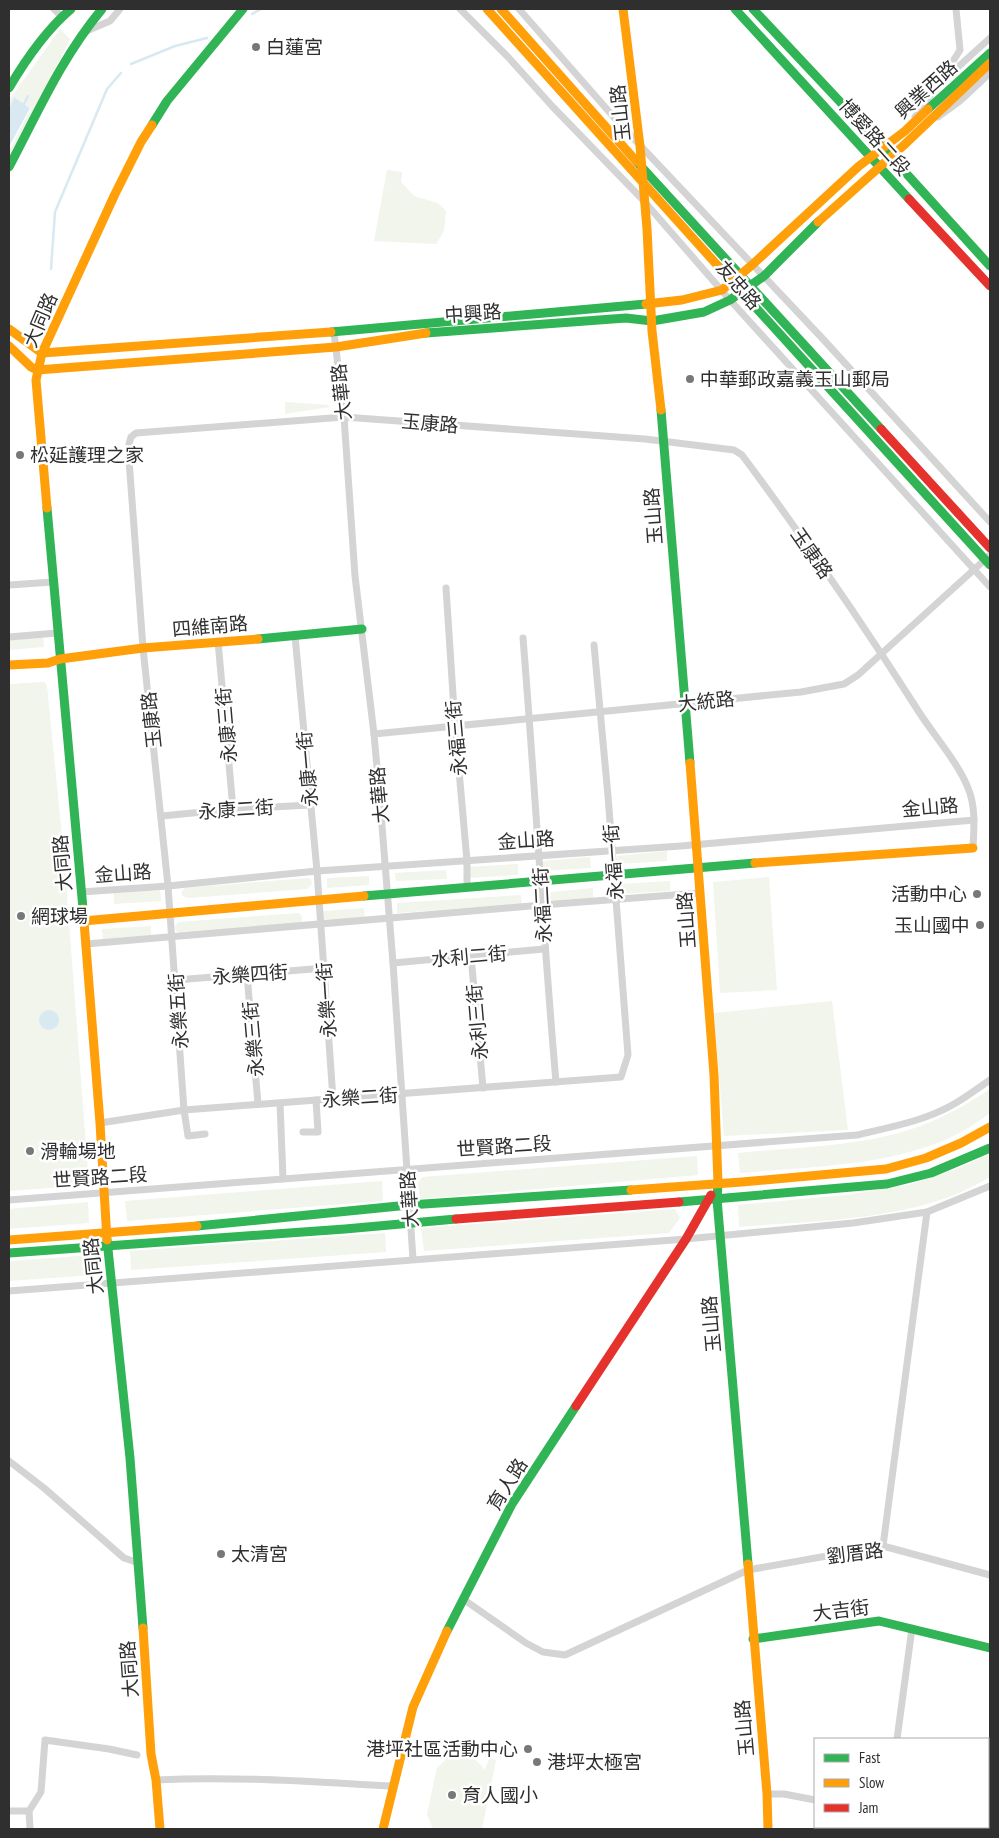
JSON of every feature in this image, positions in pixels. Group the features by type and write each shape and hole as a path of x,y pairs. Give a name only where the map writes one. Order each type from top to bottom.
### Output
{"street":[{"path":"54,9 61,16"},
{"path":"9,88 38,45 69,9"},
{"path":"9,167 66,58 82,33 102,9"},
{"path":"82,33 106,9"},
{"path":"82,33 110,21 120,9"},
{"name":"大同路","path":"160,1829 156,1780 151,1754 139,1563 130,1458 106,1232 100,1123 86,944 57,634 36,380 42,354 115,194 141,142 167,101 243,9"},
{"name":"友忠路","path":"460,9 643,200 730,300 990,587"},
{"name":"友忠路","path":"487,9 742,293 988,560"},
{"name":"友忠路","path":"501,9 642,168 990,548"},
{"name":"友忠路","path":"519,9 640,146 764,276 990,522"},
{"name":"玉山路","path":"623,9 640,146 643,200 647,229 650,303 664,441 714,1075 718,1184"},
{"name":"博愛路二段","path":"735,9 990,286"},
{"name":"博愛路二段","path":"753,9 990,266"},
{"path":"908,134 960,50 956,9"},
{"path":"939,84 990,38"},
{"name":"興業西路","path":"891,157 908,134 914,121 990,52"},
{"name":"興業西路","path":"882,147 908,134 990,63"},
{"path":"908,134 960,101 990,74"},
{"name":"中興路","path":"42,354 334,332 682,300 722,290 882,147"},
{"name":"中興路","path":"37,370 336,347 453,331 626,318 652,321 704,312 742,293 764,276 819,221 891,157"},
{"path":"9,329 42,354"},
{"name":"大華路","path":"334,332 344,417 355,576 374,734 393,963 412,1259"},
{"path":"9,346 31,367 37,370"},
{"name":"玉康路","path":"170,913 162,816 144,648 129,460 129,444 131,437 136,433 344,417 664,441 734,450 742,455 882,654 961,773 968,788 974,820 973,848"},
{"name":"大統路","path":"374,734 801,692 844,684 858,675 882,654 974,569 988,560"},
{"path":"9,585 53,582"},
{"name":"永福三街","path":"446,588 455,725 467,861 467,887"},
{"name":"四維南路","path":"9,664 48,663 60,659 144,648 362,629"},
{"path":"9,637 57,634"},
{"name":"永康一街","path":"295,636 319,901"},
{"name":"永福二街","path":"523,638 544,950 556,1082"},
{"name":"永康三街","path":"218,641 233,808"},
{"name":"永福一街","path":"594,645 628,1055 621,1078"},
{"name":"永康二街","path":"162,816 233,808 310,804"},
{"name":"金山路","path":"81,892 168,886 317,871 696,844 974,820"},
{"path":"83,921 698,868 973,848"},
{"path":"86,944 389,917 700,893"},
{"name":"永樂一街","path":"319,901 333,1099"},
{"name":"永樂五街","path":"170,913 184,1110 188,1136 206,1134"},
{"name":"水利二街","path":"393,963 544,950"},
{"name":"永利三街","path":"471,956 483,1088"},
{"name":"永樂四街","path":"176,980 324,968"},
{"name":"永樂三街","path":"247,974 258,1104"},
{"name":"永樂二街","path":"100,1123 184,1110 621,1078"},
{"name":"世賢路二段","path":"9,1200 857,1134 898,1125 954,1105 990,1080"},
{"path":"304,1132 318,1132 316,1100"},
{"path":"280,1103 283,1179"},
{"path":"9,1240 256,1221 410,1205 718,1184 886,1169 926,1158 961,1143 990,1127"},
{"path":"9,1253 345,1229 411,1222 887,1184 931,1173 990,1148"},
{"name":"育人路","path":"383,1829 413,1707 432,1662 512,1504 713,1199 718,1184"},
{"path":"9,1291 686,1239 853,1223 927,1212 990,1186"},
{"name":"玉山路","path":"713,1199 720,1236 767,1794 768,1829"},
{"path":"883,1546 927,1212"},
{"path":"9,1461 44,1488 124,1558 139,1563"},
{"name":"劉厝路","path":"463,1599 526,1643 543,1652 565,1655 748,1570 883,1546 990,1575"},
{"name":"大吉街","path":"753,1639 879,1621 990,1648"},
{"path":"897,1738 912,1628"},
{"path":"30,1829 29,1811 41,1792 45,1740 137,1755"},
{"path":"156,1780 233,1778 393,1786"},
{"path":"767,1794 784,1794 814,1800"},
{"path":"9,1811 29,1811"}],"shaded area":[{"path":"60,29 70,39 9,162 9,151 31,108 14,97 9,108 9,100"},
{"path":"14,97 30,108 9,147 9,109"},
{"path":"387,170 402,172 401,182 414,196 438,203 446,211 444,231 436,244 374,241"},
{"path":"285,402 328,405 330,407 285,414"},
{"path":"43,636 44,647 9,650 9,639"},
{"path":"44,682 47,686 64,856 89,1185 9,1191 9,684"},
{"path":"667,851 667,861 618,864 617,856"},
{"path":"590,857 591,868 542,871 542,861"},
{"path":"518,864 518,875 468,878 468,867"},
{"path":"446,870 447,879 396,881 395,873"},
{"path":"369,876 369,885 327,888 327,878"},
{"path":"769,877 777,990 720,993 713,882"},
{"path":"311,879 312,884 307,889 189,898 182,896 182,891 185,888"},
{"path":"670,881 670,891 622,894 621,884"},
{"path":"593,888 593,898 543,901 542,893"},
{"path":"160,890 161,901 114,904 114,893"},
{"path":"521,895 522,904 397,913 397,903"},
{"path":"364,908 365,918 323,920 323,911"},
{"path":"299,913 302,917 302,922 299,924 181,933 176,931 175,927 178,922"},
{"path":"151,926 151,935 103,939 102,929"},
{"path":"832,1001 848,1130 724,1136 714,1013"},
{"path":"45,1010 53,1010 59,1016 59,1024 53,1030 45,1030 39,1024 39,1016"},
{"path":"990,1089 990,1113 958,1134 932,1145 879,1159 740,1173 738,1153 832,1145 878,1138 941,1118"},
{"path":"990,1154 990,1177 954,1195 924,1205 845,1219 739,1227 738,1205 846,1195 908,1185 952,1171"},
{"path":"697,1156 698,1175 420,1199 418,1183 422,1177"},
{"path":"382,1181 383,1201 127,1221 125,1201"},
{"path":"88,1202 89,1223 9,1229 9,1209"},
{"path":"675,1209 680,1218 669,1233 424,1251 421,1228"},
{"path":"385,1233 386,1252 131,1270 130,1251"},
{"path":"93,1255 94,1275 9,1281 9,1261"},
{"path":"460,1754 474,1759 485,1770 489,1758 496,1760 482,1829 433,1829 427,1814 437,1768 447,1758"}],"waterway":[{"path":"252,14 261,9"},
{"path":"131,64 175,46 207,38"},
{"path":"51,269 55,212 107,89 121,73"},
{"path":"23,106 28,96"}],"traffic: fast":[{"path":"9,88 37,46 71,9"},
{"path":"9,167 63,66 102,9"},
{"path":"152,125 167,101 243,9"},
{"path":"735,9 909,199"},
{"path":"753,9 876,140 990,266"},
{"path":"928,109 990,53"},
{"path":"637,162 881,429"},
{"path":"426,333 626,318 652,321 704,312 730,300 764,276 818,222"},
{"path":"718,266 990,565"},
{"path":"331,332 646,304"},
{"path":"661,410 690,763"},
{"path":"47,508 83,909"},
{"path":"258,639 362,629"},
{"path":"364,896 755,863"},
{"path":"679,1202 887,1184 931,1173 990,1148"},
{"path":"718,1183 717,1199 748,1564"},
{"path":"197,1226 409,1205 631,1190"},
{"path":"9,1253 345,1229 456,1219"},
{"path":"107,1240 130,1458 143,1628"},
{"path":"447,1631 512,1504 576,1406"},
{"path":"753,1639 879,1621 990,1648"}],"traffic: slow":[{"path":"487,9 718,266"},
{"path":"501,9 637,162"},
{"path":"623,9 640,146 647,229 652,331 661,410"},
{"path":"818,222 903,146 990,63"},
{"path":"646,304 682,300 722,290 752,265 859,166 905,131 928,109"},
{"path":"47,508 36,380 42,353 115,194 141,142 152,125"},
{"path":"9,329 42,353 331,332"},
{"path":"9,346 31,367 37,370 336,347 426,333"},
{"path":"9,665 48,663 60,659 143,648 258,639"},
{"path":"690,763 714,1075 718,1183"},
{"path":"755,863 973,848"},
{"path":"83,921 364,896"},
{"path":"83,909 107,1240"},
{"path":"631,1190 886,1169 926,1158 961,1143 990,1127"},
{"path":"9,1240 197,1226"},
{"path":"748,1564 767,1794 768,1829"},
{"path":"143,1628 151,1754 156,1780 160,1829"},
{"path":"383,1829 413,1707 447,1631"}],"traffic: jam":[{"path":"909,199 990,286"},
{"path":"881,429 990,548"},
{"path":"576,1406 686,1239 711,1195"},
{"path":"456,1219 679,1202"}],"place":[{"name":"白蓮宮","path":"256,47"},
{"name":"中華郵政嘉義玉山郵局","path":"690,379"},
{"name":"松延護理之家","path":"20,455"},
{"name":"活動中心","path":"977,894"},
{"name":"網球場","path":"21,916"},
{"name":"玉山國中","path":"980,925"},
{"name":"滑輪場地","path":"30,1151"},
{"name":"太清宮","path":"221,1554"},
{"name":"港坪社區活動中心","path":"528,1749"},
{"name":"港坪太極宮","path":"537,1762"},
{"name":"育人國小","path":"452,1795"}]}
